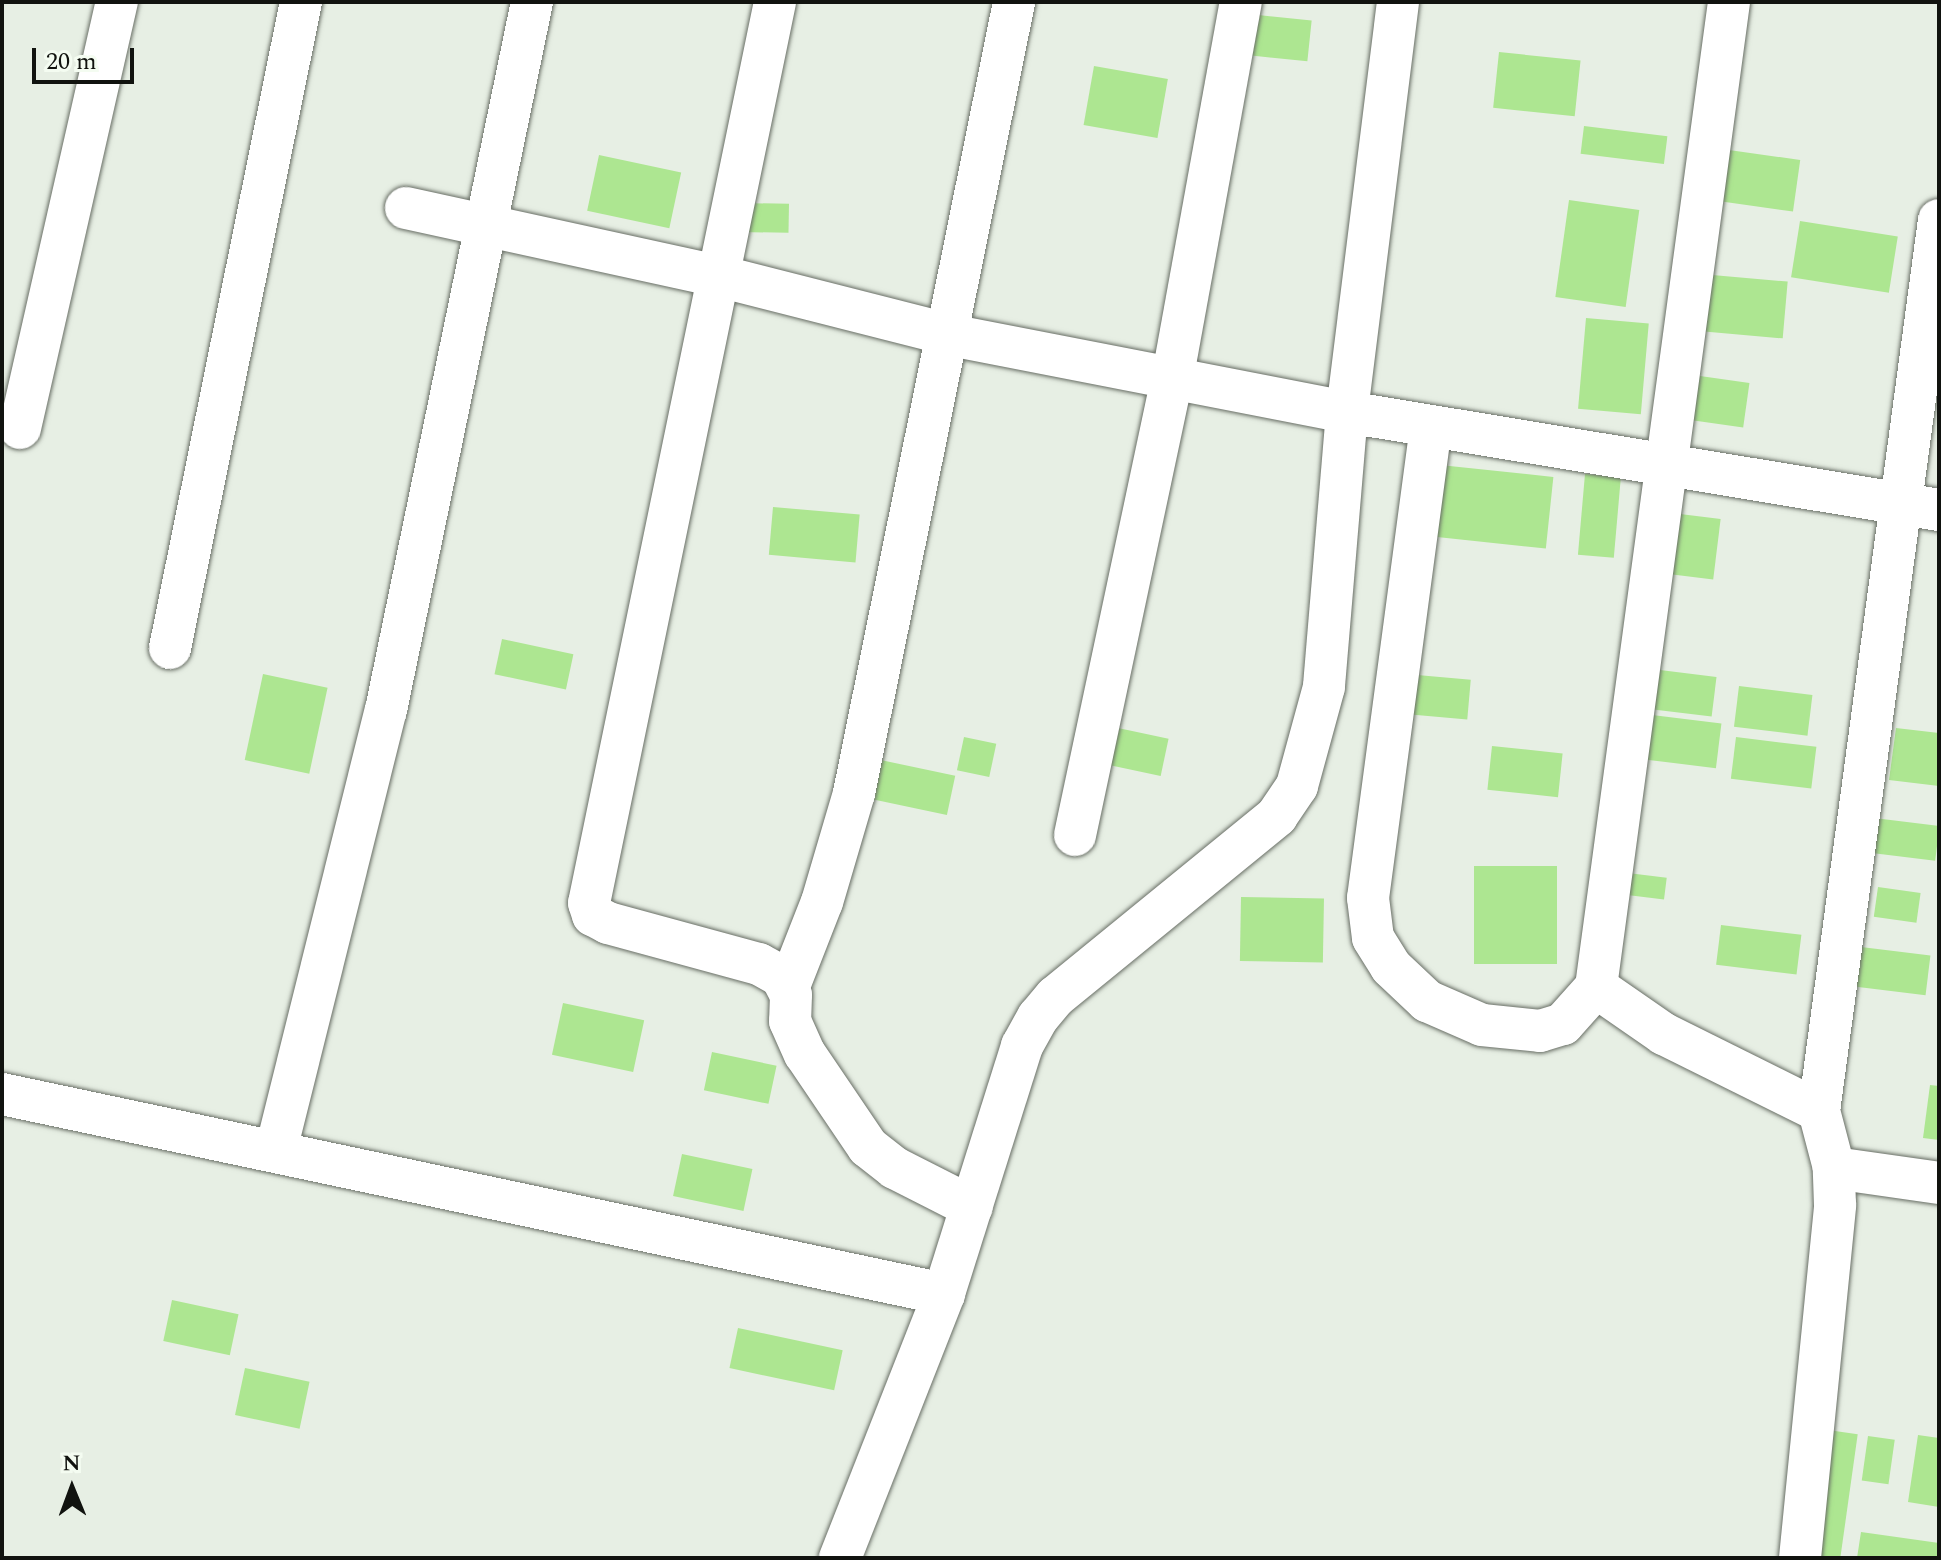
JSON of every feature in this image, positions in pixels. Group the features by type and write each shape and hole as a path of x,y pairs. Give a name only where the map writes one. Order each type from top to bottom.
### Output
{"street":[{"path":"20,428 117,2"},
{"path":"170,648 301,2"},
{"path":"276,1150 386,710 489,227 532,2"},
{"path":"775,2 589,903 593,915 608,923 759,964 789,986"},
{"path":"972,1207 895,1168 868,1147 805,1054 790,1021 789,986 822,902 854,793 950,335 1014,2"},
{"path":"1075,835 1173,375 1241,2"},
{"path":"840,1558 944,1294 1022,1046 1038,1017 1055,997 1277,816 1297,786 1324,687 1347,412 1398,2"},
{"path":"1431,426 1368,898 1373,938 1391,967 1427,1001 1482,1025 1540,1031 1563,1024 1596,987 1729,2"},
{"path":"406,208 719,276 950,335 1173,375 1347,412 1922,507"},
{"path":"1800,1558 1831,1284 1834,1168 1819,1111 1922,507 1939,220"},
{"path":"1596,987 1664,1034 1819,1111"},
{"path":"2,1094 944,1294"},
{"path":"1834,1168 1939,1183"}],"building":[{"path":"1249,14 1312,21 1307,61 1245,55"},
{"path":"1499,52 1581,61 1575,116 1493,108"},
{"path":"1094,66 1168,79 1157,138 1084,125"},
{"path":"1584,126 1667,136 1664,164 1581,154"},
{"path":"1722,149 1800,160 1793,211 1715,200"},
{"path":"599,155 681,172 669,228 587,211"},
{"path":"1569,200 1639,210 1626,307 1555,297"},
{"path":"742,203 789,204 788,233 741,232"},
{"path":"1800,221 1898,236 1889,293 1791,277"},
{"path":"1701,274 1788,282 1783,338 1696,331"},
{"path":"1586,318 1649,323 1641,414 1578,409"},
{"path":"1693,375 1749,383 1743,427 1687,420"},
{"path":"1440,465 1553,477 1546,549 1432,537"},
{"path":"1585,474 1621,477 1614,558 1578,555"},
{"path":"773,507 860,515 855,562 769,555"},
{"path":"1672,513 1721,519 1713,580 1665,574"},
{"path":"502,639 573,654 566,689 495,674"},
{"path":"1652,669 1717,677 1712,717 1647,709"},
{"path":"263,674 328,688 309,774 245,760"},
{"path":"1406,674 1471,680 1467,720 1403,714"},
{"path":"1739,686 1812,695 1807,736 1734,727"},
{"path":"1644,714 1721,724 1716,768 1639,759"},
{"path":"1104,725 1169,739 1161,776 1096,762"},
{"path":"1896,728 1939,733 1939,786 1889,780"},
{"path":"964,737 996,744 989,777 957,770"},
{"path":"1736,737 1816,747 1811,789 1731,779"},
{"path":"1492,746 1563,753 1558,797 1487,790"},
{"path":"876,759 955,776 947,815 868,798"},
{"path":"1866,817 1939,826 1935,861 1862,852"},
{"path":"1474,866 1557,866 1557,964 1474,964"},
{"path":"1628,873 1667,878 1664,900 1625,895"},
{"path":"1878,887 1921,893 1916,923 1874,917"},
{"path":"1241,897 1324,898 1323,962 1240,961"},
{"path":"1721,925 1801,935 1797,975 1716,965"},
{"path":"1853,946 1930,956 1926,995 1848,986"},
{"path":"563,1003 644,1020 633,1072 552,1055"},
{"path":"712,1052 777,1066 768,1104 704,1090"},
{"path":"1930,1085 1939,1086 1939,1140 1923,1138"},
{"path":"682,1154 752,1169 743,1211 673,1196"},
{"path":"172,1300 239,1314 230,1355 163,1341"},
{"path":"738,1328 843,1350 834,1390 729,1368"},
{"path":"245,1368 310,1382 300,1429 235,1415"},
{"path":"1828,1430 1858,1434 1840,1558 1810,1555"},
{"path":"1918,1435 1939,1438 1939,1507 1908,1502"},
{"path":"1868,1436 1895,1440 1888,1484 1862,1481"},
{"path":"1861,1532 1939,1543 1939,1558 1857,1558"}]}
